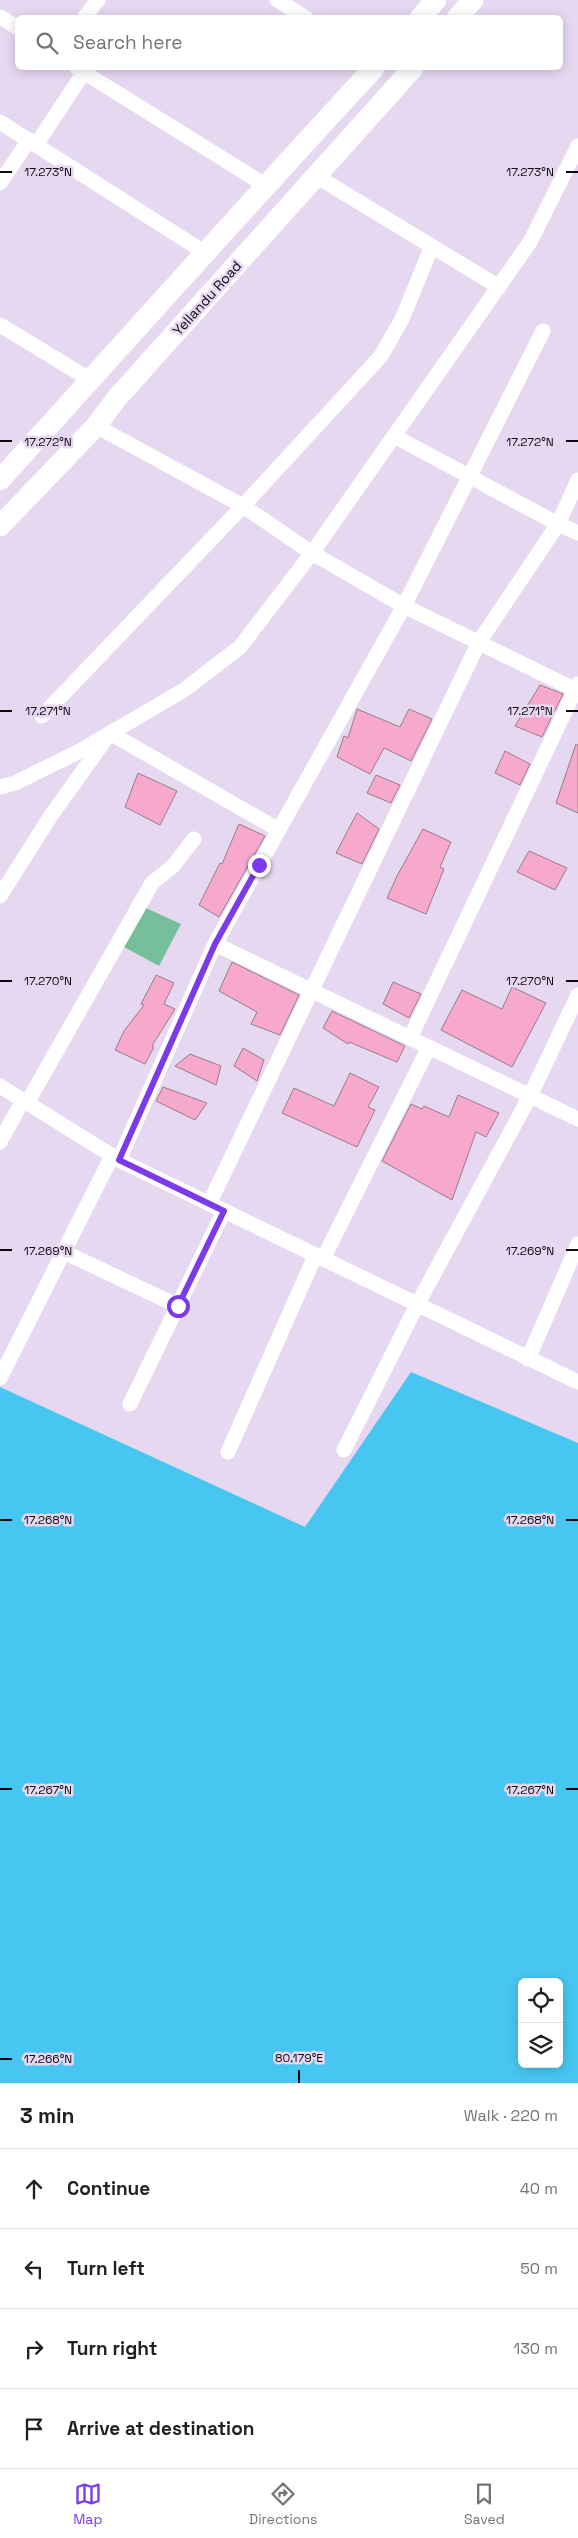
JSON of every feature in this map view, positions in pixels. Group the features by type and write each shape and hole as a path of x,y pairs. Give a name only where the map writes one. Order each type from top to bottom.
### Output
{"main road":[{"path":"423,15 436,0"},
{"path":"460,15 472,0"},
{"path":"4,469 67,408 89,379 372,70"},
{"name":"Yellandu Road","path":"0,526 96,426 117,398 410,70"}],"street":[{"path":"86,15 98,0"},
{"path":"279,1 301,15"},
{"path":"0,17 15,26"},
{"path":"0,183 33,143 80,70 265,185"},
{"path":"0,122 204,252"},
{"path":"0,787 15,783 70,756 184,690 240,647 312,553 530,242 577,150"},
{"path":"316,176 499,287"},
{"path":"42,716 243,506 381,356 402,319 432,246"},
{"path":"0,325 89,379"},
{"path":"0,1378 64,1252 116,1158 215,944 404,606 468,476 543,331"},
{"path":"96,426 243,506 312,553 404,606 577,688 410,1038"},
{"path":"394,436 578,533"},
{"path":"209,1204 310,990 479,642 558,524 578,480"},
{"path":"110,733 279,830"},
{"path":"0,896 50,817 110,733"},
{"path":"0,1142 152,883 174,866 194,839"},
{"path":"215,944 578,1119"},
{"path":"344,1450 417,1305 530,1096 578,995"},
{"path":"228,1452 319,1258 429,1047"},
{"path":"0,1086 116,1158 578,1382"},
{"path":"130,1404 224,1211"},
{"path":"528,1359 578,1244"},
{"path":"64,1252 178,1306"}],"green space":[{"path":"146,908 181,924 159,966 124,947"}],"water":[{"path":"411,1372 578,1443 578,2083 0,2083 0,1387 305,1527"}],"building":[{"path":"540,685 563,694 542,737 515,726"},
{"path":"357,709 400,727 409,709 432,719 411,761 384,748 370,774 337,757 344,736 348,738"},
{"path":"576,744 578,745 578,813 556,803"},
{"path":"505,751 530,764 520,785 495,773"},
{"path":"138,773 177,791 160,825 125,807"},
{"path":"376,775 400,785 391,803 367,793"},
{"path":"357,813 379,829 362,864 336,853"},
{"path":"239,824 265,836 219,917 199,905 220,863 222,864"},
{"path":"423,829 451,842 440,867 444,869 426,914 387,898"},
{"path":"529,851 567,868 555,890 517,872"},
{"path":"232,962 299,995 280,1035 251,1024 257,1012 219,991"},
{"path":"156,975 174,983 164,1004 175,1009 153,1044 153,1049 145,1064 115,1050 124,1031 144,1005 141,1004"},
{"path":"393,982 421,994 409,1018 383,1004"},
{"path":"512,987 546,1003 512,1067 441,1030 462,990 502,1009"},
{"path":"332,1011 405,1046 397,1062 349,1042 348,1044 323,1028"},
{"path":"243,1048 264,1060 257,1081 234,1066"},
{"path":"190,1054 221,1066 216,1085 175,1066"},
{"path":"350,1073 379,1087 368,1107 375,1110 357,1147 282,1113 294,1088 334,1106"},
{"path":"163,1087 207,1103 195,1120 156,1101"},
{"path":"458,1095 499,1113 486,1137 476,1132 452,1200 382,1161 411,1104 422,1109 424,1106 449,1117"}],"route":[{"path":"178,1306 224,1211 119,1160 215,944 259,865"}]}
